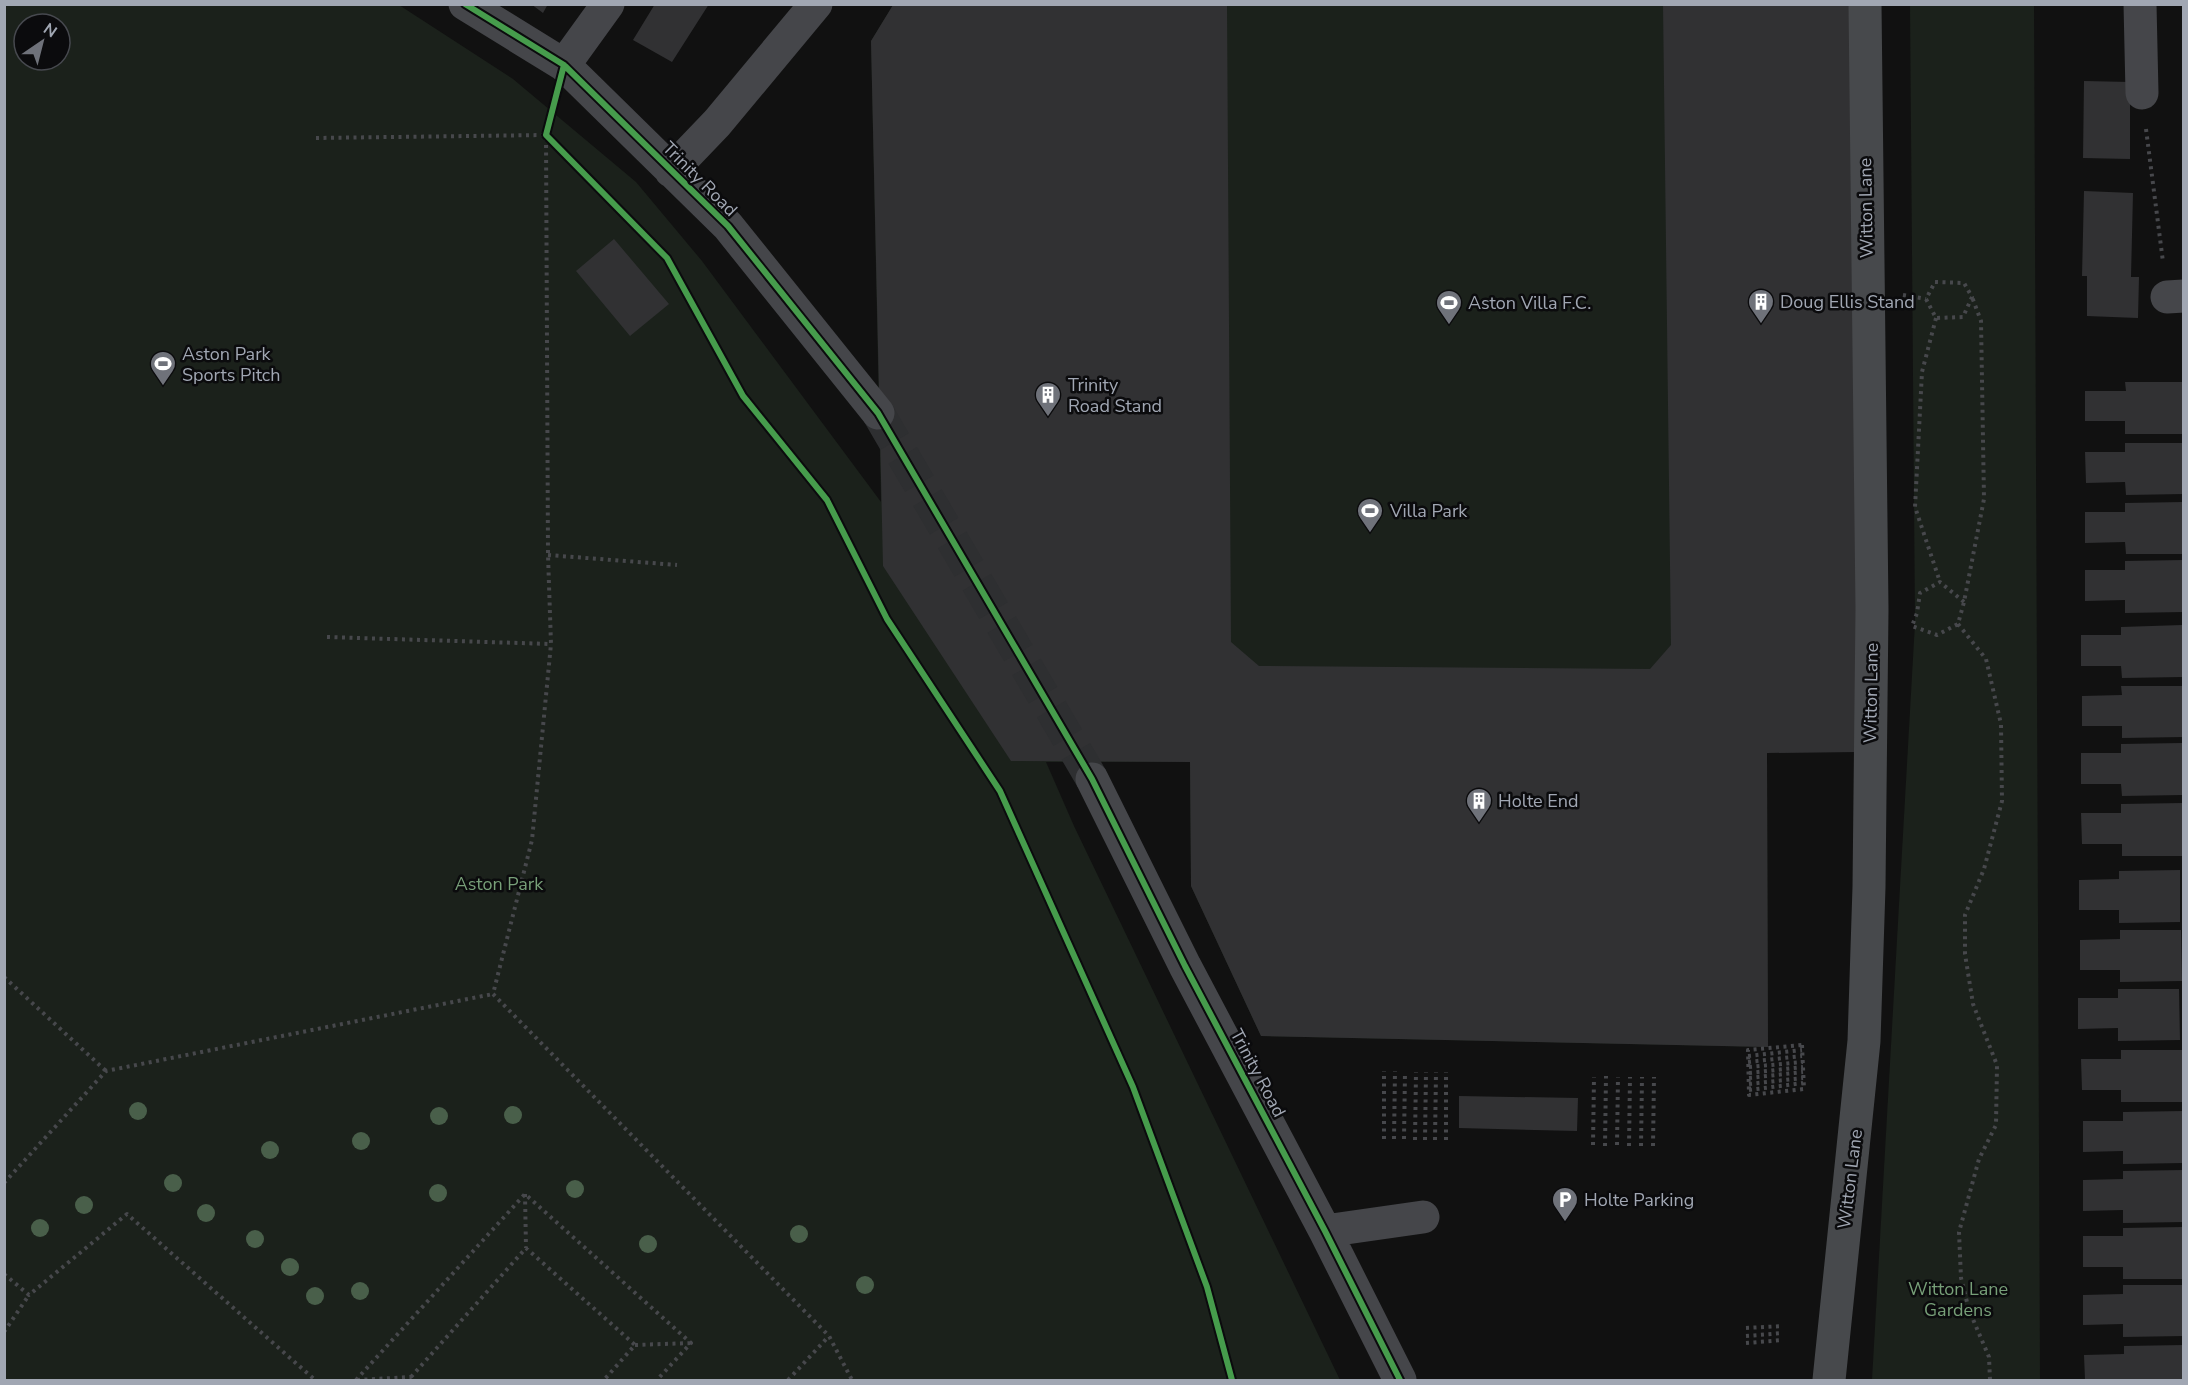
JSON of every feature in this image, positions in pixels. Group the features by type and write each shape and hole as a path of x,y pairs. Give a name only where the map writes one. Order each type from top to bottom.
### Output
{"main road":[{"name":"Witton Lane","path":"1829,1380 1864,1041 1869,898 1872,609 1865,4"}],"street":[{"name":"Trinity Road","path":"465,4 564,65 728,226 878,413"},
{"path":"564,65 608,4"},
{"path":"671,171 717,123 816,4"},
{"path":"2140,4 2142,93"},
{"name":"Trinity Road","path":"1092,779 1185,966 1400,1380"},
{"path":"1324,1231 1423,1217"}],"path":[{"path":"2142,93 2175,296"},
{"path":"493,994 532,840 551,644 548,555 546,135 548,126"},
{"path":"316,138 546,135 554,143"},
{"path":"1940,582 1920,593 1912,626 1937,634 1958,624 1964,603 1984,499 1981,321 1964,283 1935,282 1926,299 1936,318 1922,372 1915,507 1940,582 1964,603"},
{"path":"1936,318 1963,317 1972,297"},
{"path":"548,555 677,565"},
{"path":"1958,624 1986,659 2001,724 2002,801 1984,869 1965,915 1965,954 1973,1004 1997,1065 1996,1125 1979,1158 1959,1232 1961,1278 1970,1310 1989,1357 1990,1380"},
{"path":"327,637 551,644"},
{"path":"4,977 106,1071"},
{"path":"4,1183 106,1071 493,994"},
{"path":"493,994 829,1336 852,1380"},
{"path":"1802,1053 1748,1056 1749,1089 1803,1072"},
{"path":"1748,1064 1802,1053"},
{"path":"1802,1053 1803,1072"},
{"path":"1748,1064 1803,1072"},
{"path":"1384,1071 1384,1139"},
{"path":"1394,1139 1395,1071"},
{"path":"1404,1139 1405,1072"},
{"path":"1415,1140 1416,1072"},
{"path":"1425,1140 1426,1072"},
{"path":"1436,1072 1436,1140"},
{"path":"1446,1072 1446,1140"},
{"path":"1749,1076 1803,1072"},
{"path":"1749,1084 1803,1072"},
{"path":"1605,1146 1606,1076"},
{"path":"1593,1145 1594,1077"},
{"path":"1617,1146 1618,1077"},
{"path":"1629,1146 1630,1077"},
{"path":"1641,1146 1642,1077"},
{"path":"1653,1146 1654,1077"},
{"path":"411,1377 526,1248 525,1194"},
{"path":"525,1194 691,1343"},
{"path":"356,1380 525,1194"},
{"path":"4,1332 29,1295 127,1214 315,1380"},
{"path":"526,1248 635,1346"},
{"path":"4,1274 29,1295"},
{"path":"1746,1328 1783,1326"},
{"path":"1746,1335 1783,1333"},
{"path":"788,1380 829,1336"},
{"path":"1746,1343 1783,1340"},
{"path":"604,1380 635,1346 691,1343"},
{"path":"657,1380 691,1343"},
{"path":"356,1380 411,1377 415,1380"}],"green space":[{"name":"Aston Park","path":"5,5 399,5 513,79 636,182 702,261 881,502 871,41 893,5 1855,5 1767,753 1768,1047 1261,1036 1191,886 1190,762 1046,762 1074,826 1340,1380 5,1380"},
{"name":"Witton Lane Gardens","path":"1910,5 2034,5 2040,1380 1872,1380 1915,623"}],"building":[{"path":"531,4 548,4 543,13"},
{"path":"655,4 709,4 672,62 633,40"},
{"name":"Villa Park","path":"1663,4 1855,4 1858,752 1767,753 1768,1047 1261,1036 1191,886 1190,762 1011,761 883,566 871,41 893,5 1227,5 1231,642 1259,666 1650,669 1671,645"},
{"path":"2084,81 2130,82 2130,159 2083,158"},
{"path":"2084,191 2133,193 2131,277 2139,277 2138,318 2087,316 2087,276 2082,276"},
{"path":"614,239 669,304 630,336 576,271"},
{"path":"2125,382 2184,382 2184,434 2125,434 2125,421 2085,421 2085,391 2126,391"},
{"path":"2125,443 2184,443 2184,494 2126,495 2125,482 2086,483 2085,452 2125,452"},
{"path":"2184,502 2184,554 2126,554 2125,542 2085,543 2085,512 2125,512 2125,503"},
{"path":"2184,560 2184,612 2125,613 2125,600 2085,601 2085,570 2125,570 2125,561"},
{"path":"2182,625 2183,677 2122,678 2121,666 2081,666 2081,635 2121,635 2121,627"},
{"path":"2121,686 2183,686 2184,737 2122,738 2122,726 2082,726 2082,696 2122,695"},
{"path":"2182,743 2183,795 2122,796 2121,784 2081,784 2081,753 2121,753 2121,744"},
{"path":"2183,803 2183,856 2122,856 2122,844 2082,844 2081,813 2121,813 2121,804"},
{"path":"2180,870 2180,922 2119,923 2119,910 2079,910 2079,880 2119,879 2119,871"},
{"path":"2120,930 2181,930 2182,981 2120,982 2120,970 2080,970 2080,940 2120,939"},
{"path":"2118,989 2179,989 2180,1040 2118,1041 2118,1028 2078,1029 2078,998 2118,998"},
{"path":"2121,1050 2182,1050 2183,1102 2121,1102 2121,1090 2082,1090 2081,1059 2121,1059"},
{"path":"1459,1096 1578,1098 1577,1131 1459,1128"},
{"path":"2184,1111 2184,1163 2123,1164 2123,1151 2083,1152 2083,1121 2123,1121 2123,1112"},
{"path":"2184,1170 2184,1222 2123,1223 2123,1210 2083,1211 2083,1180 2123,1179 2123,1171"},
{"path":"2184,1227 2184,1279 2123,1279 2123,1267 2083,1267 2083,1236 2123,1236 2123,1228"},
{"path":"2123,1285 2184,1285 2184,1336 2123,1337 2123,1324 2083,1325 2083,1295 2123,1294"},
{"path":"2184,1345 2184,1380 2085,1380 2084,1355 2124,1354 2124,1346"}],"tunnel":[{"path":"878,413 1092,779"}],"cycle path":[{"path":"465,4 564,65 728,226 878,413 1092,779 1185,966 1325,1231 1400,1380"},
{"path":"564,65 546,135 667,258 743,396 827,500 887,619 1000,791 1133,1087 1207,1287 1232,1380"}],"place":[{"name":"Doug Ellis Stand","path":"1761,325"},
{"name":"Aston Villa F.C.","path":"1449,326"},
{"name":"Aston Park Sports Pitch","path":"163,387"},
{"name":"Trinity Road Stand","path":"1048,418"},
{"name":"Villa Park","path":"1370,534"},
{"name":"Holte End","path":"1479,824"},
{"name":"Holte Parking","path":"1565,1223"}]}
